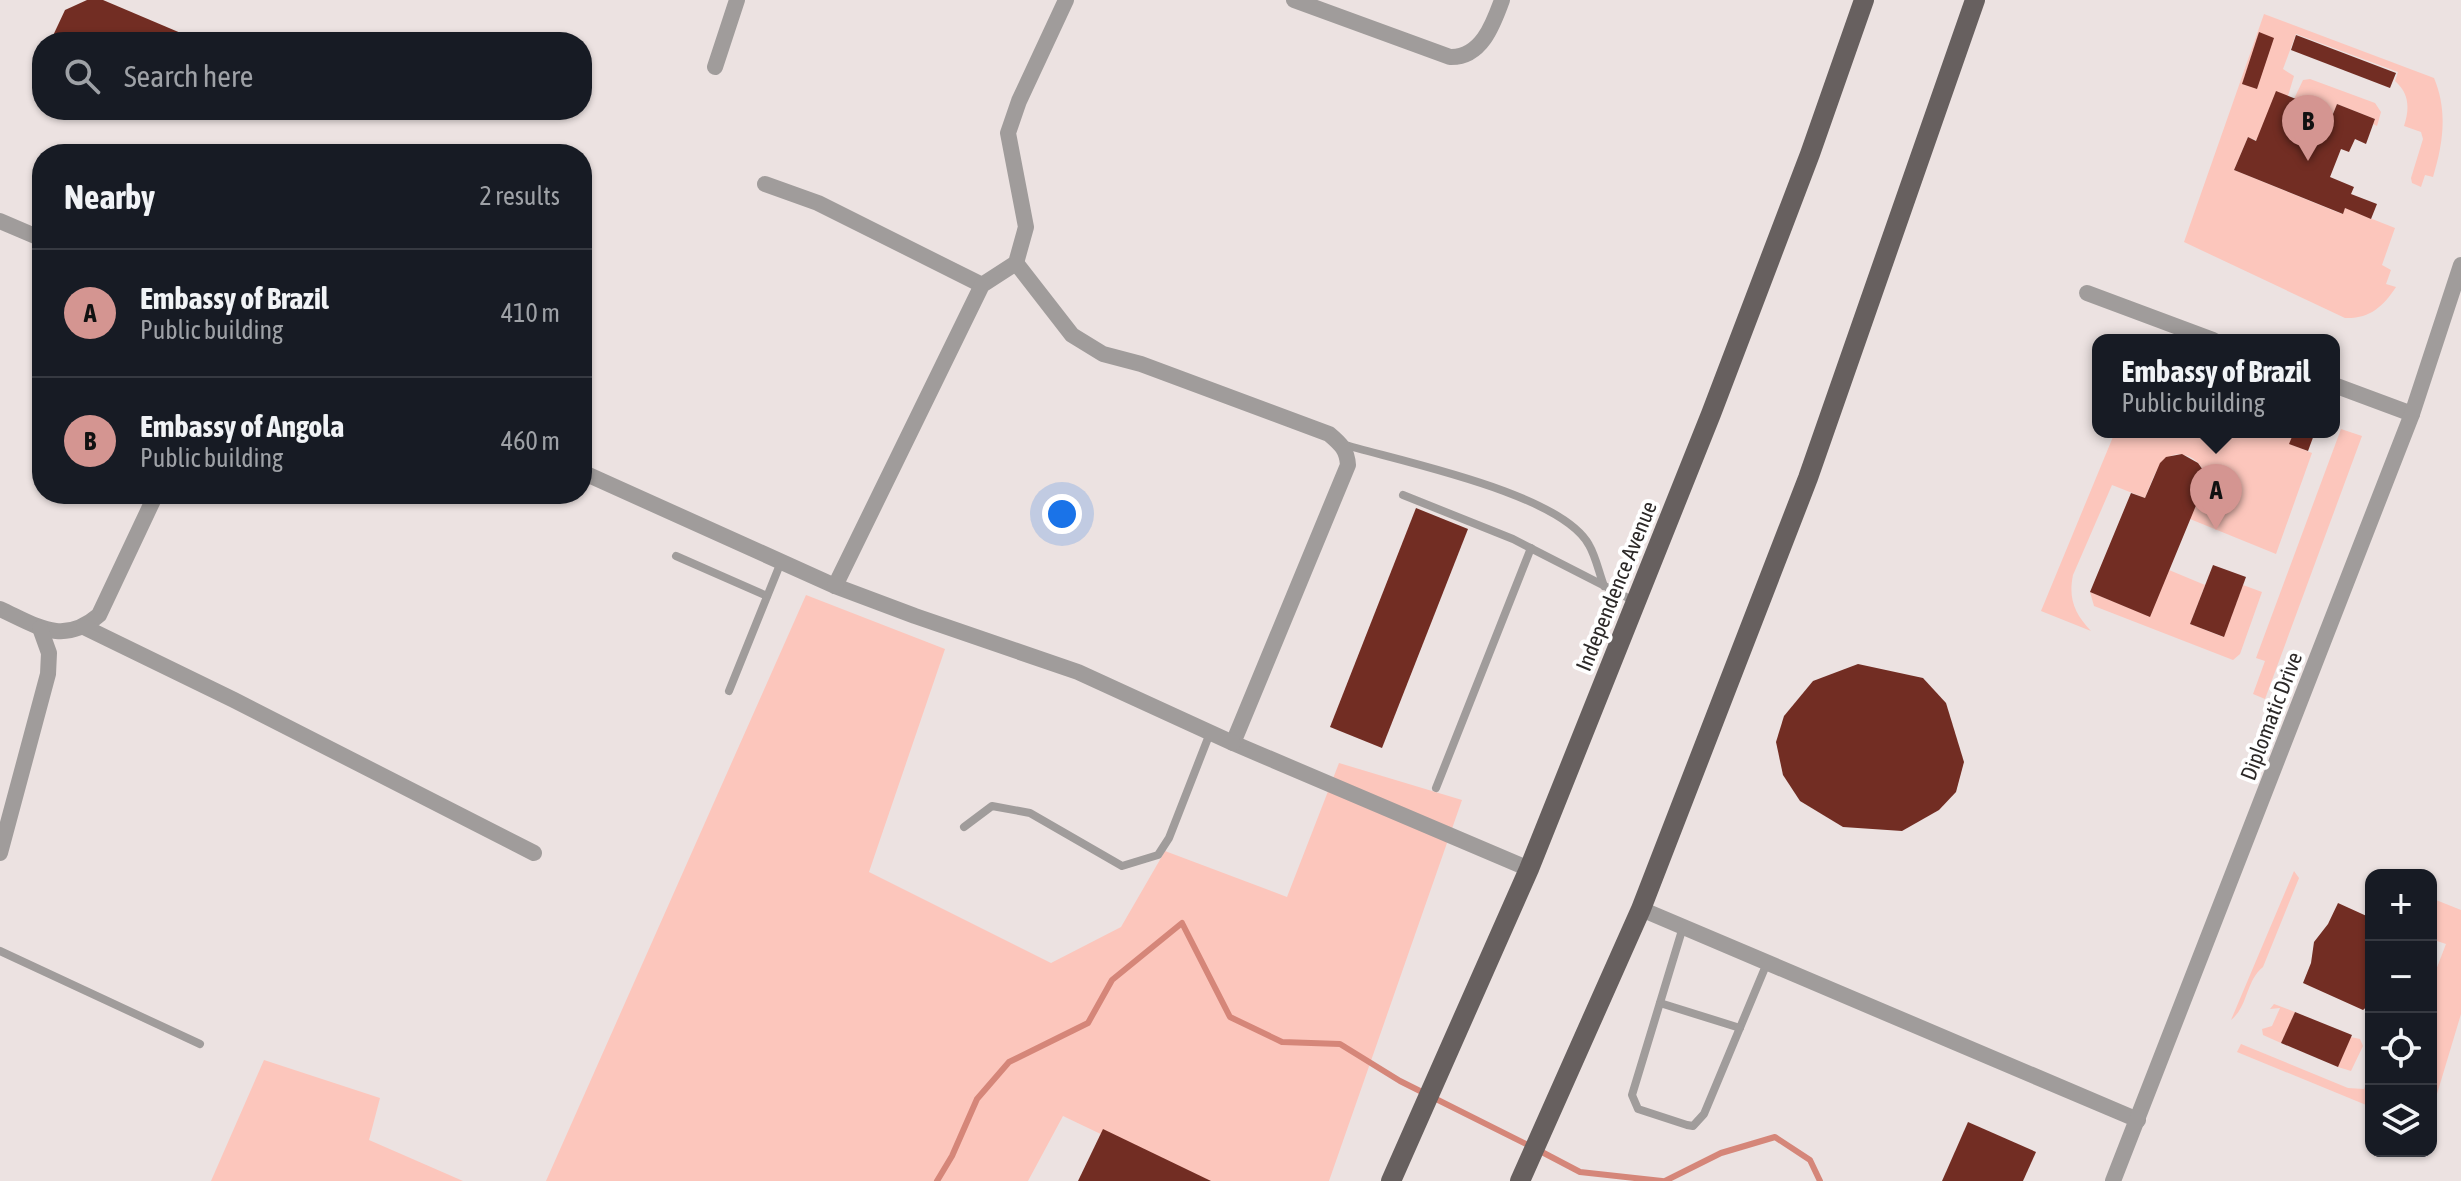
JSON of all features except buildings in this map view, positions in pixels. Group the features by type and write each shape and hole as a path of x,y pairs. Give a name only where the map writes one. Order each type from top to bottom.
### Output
{"main road":[{"name":"Independence Avenue","path":"1391,1181 1529,869 1805,169 1864,0"},
{"path":"1520,1181 1641,909 1808,478 1975,0"}],"street":[{"path":"715,67 737,0"},
{"path":"835,586 982,285 1016,263 1026,227 1008,133 1019,101 1066,0"},
{"path":"1294,0 1450,57 1462,57 1480,45 1502,0"},
{"path":"765,184 818,203 982,285"},
{"path":"0,221 32,235"},
{"path":"1016,263 1072,335 1103,354 1141,364 1329,434 1347,454 1348,465 1233,743"},
{"name":"Diplomatic Drive","path":"2113,1181 2412,414 2461,265"},
{"path":"2087,293 2197,334"},
{"path":"2340,387 2412,414"},
{"path":"592,477 835,586 1078,672 1210,733 1529,869"},
{"path":"0,609 40,628 70,632 84,627 99,615 151,504"},
{"path":"84,627 534,853"},
{"path":"0,853 48,674 49,653 40,628"},
{"path":"1641,909 2138,1120"}],"lane":[{"path":"1341,444 1499,489 1560,516 1589,543 1604,586"},
{"path":"1403,495 1531,548 1635,601"},
{"path":"1436,788 1531,548"},
{"path":"676,556 767,596"},
{"path":"729,691 781,562"},
{"path":"964,827 992,806 1030,813 1122,866 1158,855 1169,838 1210,733"},
{"path":"1683,927 1632,1095 1638,1109 1693,1126 1704,1114 1767,963"},
{"path":"0,951 200,1044"},
{"path":"1660,1003 1740,1028"}],"shaded area":[{"path":"2264,14 2434,78 2441,103 2442,128 2433,177 2425,175 2421,187 2412,183 2411,178 2423,139 2421,132 2404,126 2407,101 2395,81 2398,72 2296,34 2283,69 2294,76 2288,96 2265,144 2248,137 2234,170 2342,214 2351,194 2352,211 2395,228 2382,265 2391,270 2386,284 2396,287 2380,306 2368,314 2345,318 2184,242"},
{"path":"2310,79 2375,103 2381,112 2377,126 2373,124 2375,119 2337,104 2333,114 2294,99 2303,80"},
{"path":"2341,429 2362,436 2265,699 2253,694 2265,661 2256,658"},
{"path":"2113,438 2292,438 2290,444 2312,453 2276,554 2190,519 2205,476 2200,465 2190,457 2180,454 2166,459 2155,473 2145,498 2112,485 2073,575 2071,591 2074,606 2091,631 2041,611"},
{"path":"2169,570 2205,585 2190,624 2223,637 2243,585 2262,592 2240,654 2233,660 2094,606 2090,592 2149,616"},
{"path":"806,595 945,649 869,872 1051,963 1121,927 1165,851 1287,897 1339,763 1462,800 1329,1181 1199,1181 1063,1116 1028,1181 546,1181"},
{"path":"2294,871 2299,878 2263,967 2253,979 2237,1015 2231,1020"},
{"path":"2437,900 2461,910 2461,1014 2437,1094 2437,967 2446,944 2437,941"},
{"path":"2274,1004 2295,1012 2290,1024 2360,1039 2363,1046 2351,1071 2338,1067 2287,1031 2281,1043 2263,1035 2262,1029 2272,1026 2280,1008 2270,1009"},
{"path":"2241,1044 2348,1088 2365,1087 2365,1105 2237,1052"},
{"path":"264,1060 380,1098 369,1140 463,1181 211,1181"}],"waterway":[{"path":"937,1181 952,1156 977,1099 1009,1062 1088,1023 1112,980 1182,923 1230,1017 1282,1042 1340,1044 1400,1081 1530,1146"},
{"path":"1665,1181 1721,1153 1775,1137 1810,1160 1820,1181"},
{"path":"1540,1151 1580,1172 1662,1181"}],"place":[{"name":"Embassy of Angola","path":"2308,161"},
{"name":"Embassy of Brazil","path":"2216,530"}]}
